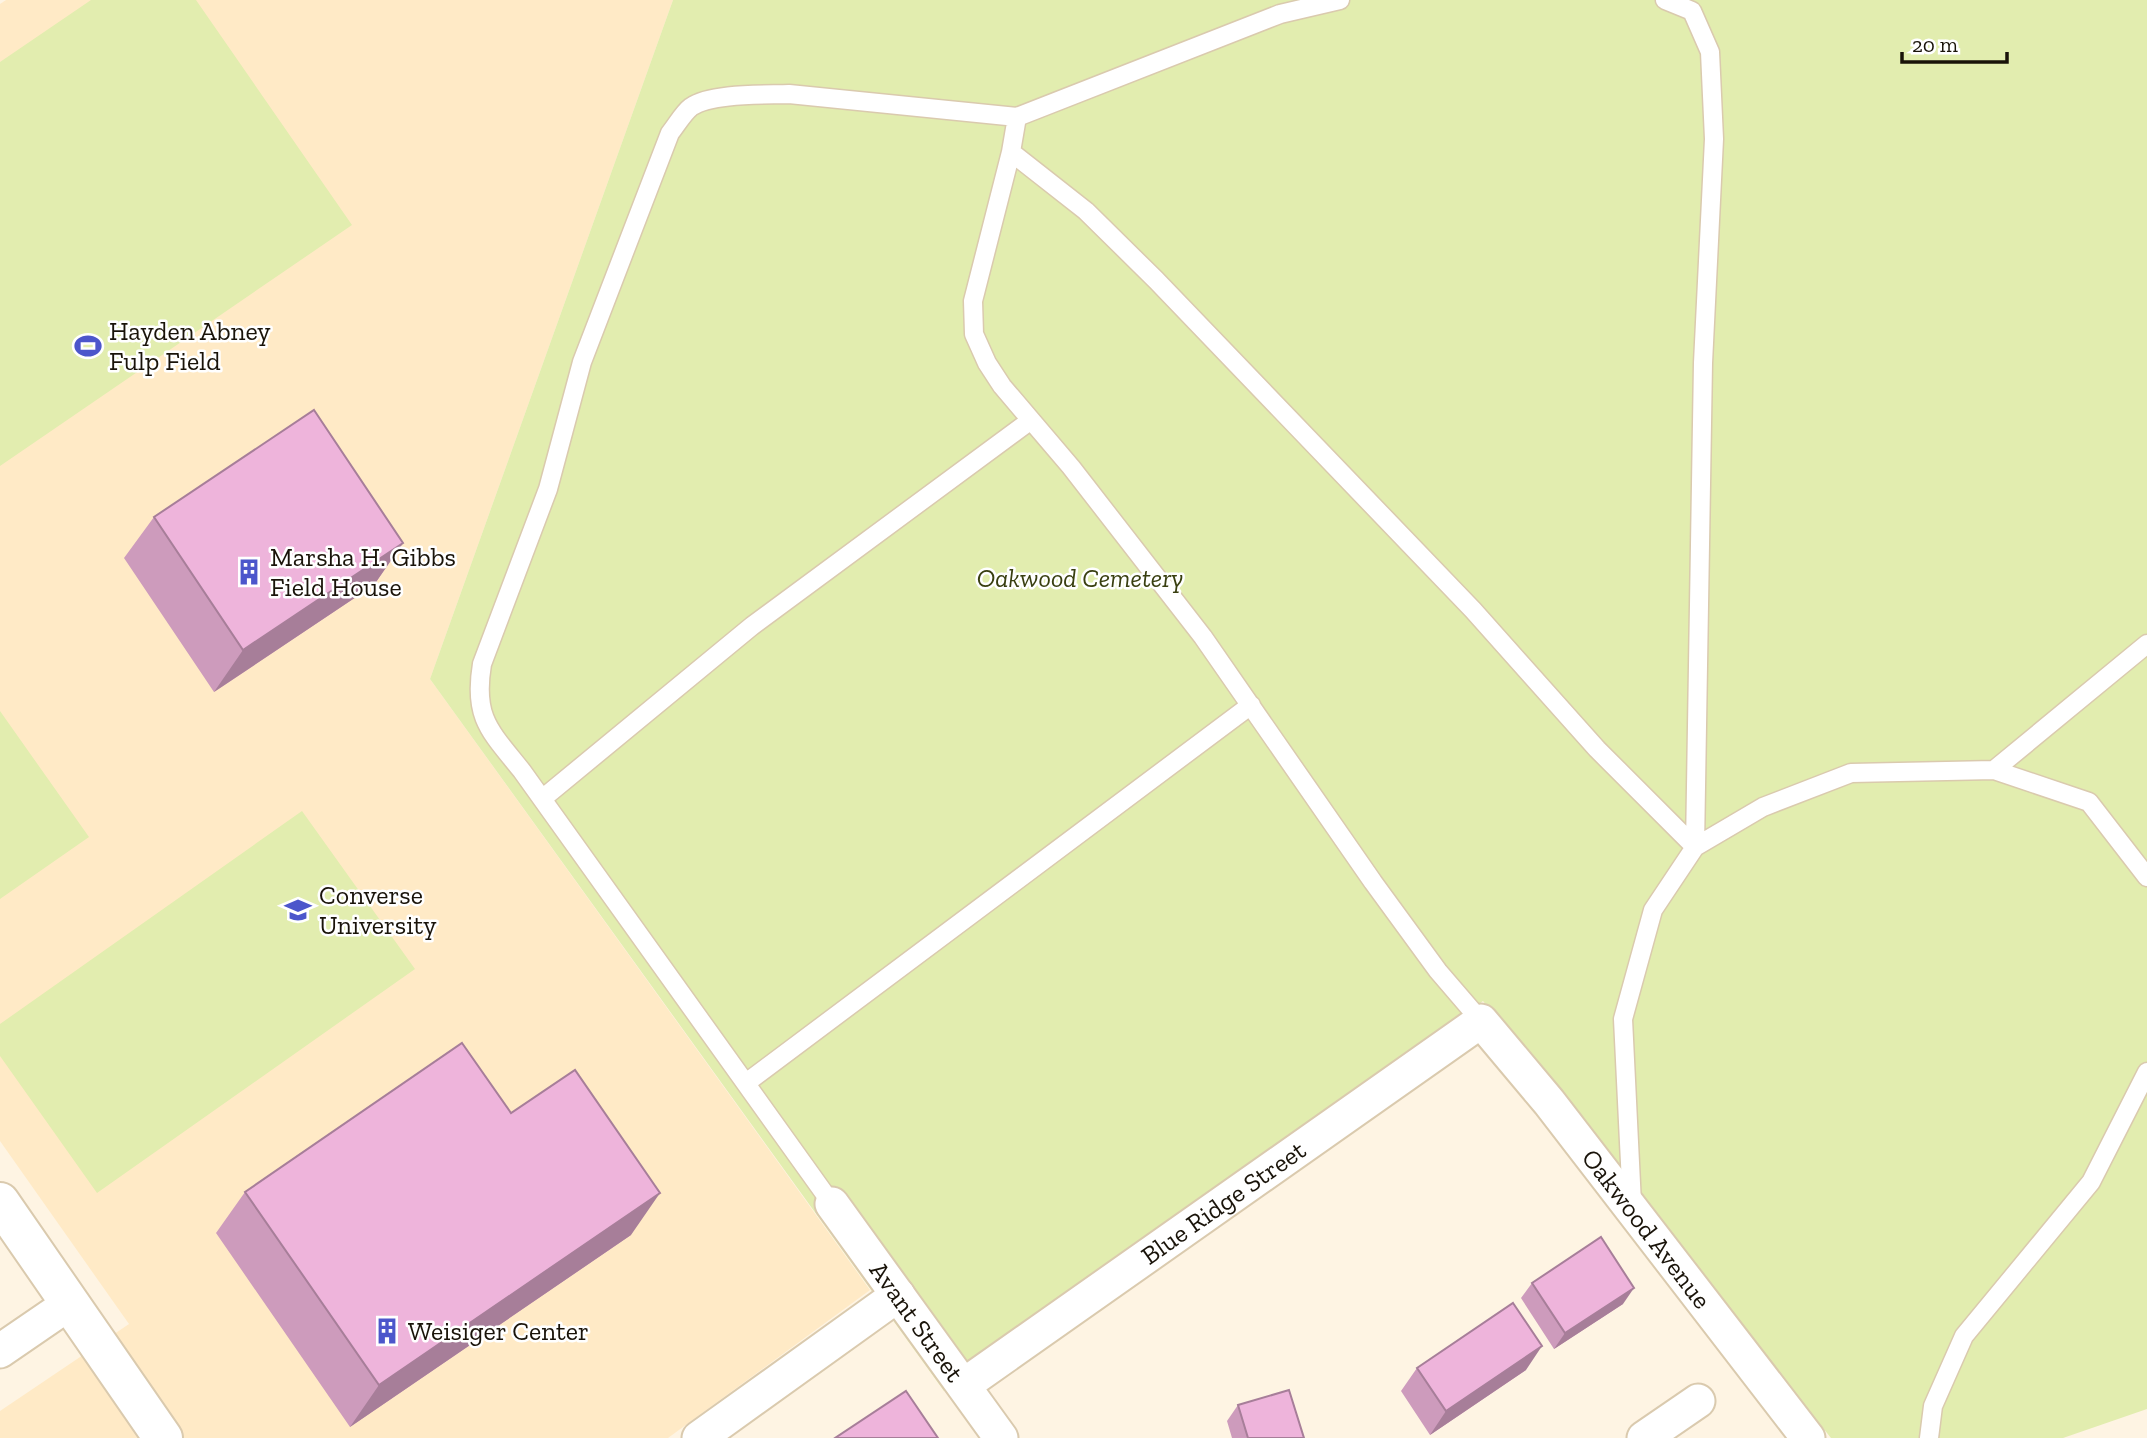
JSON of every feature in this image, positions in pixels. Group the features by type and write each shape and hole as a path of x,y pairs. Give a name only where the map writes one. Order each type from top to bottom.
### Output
{"street":[{"name":"Oakwood Avenue","path":"1481,1021 1549,1102 1808,1438"},
{"name":"Blue Ridge Street","path":"964,1385 1481,1021"},
{"path":"0,1202 163,1438"},
{"name":"Avant Street","path":"832,1204 1001,1438"},
{"path":"699,1438 898,1295"},
{"path":"0,1351 70,1303"},
{"path":"1644,1438 1698,1401"}],"lane":[{"path":"832,1204 542,799 489,730 481,709 478,686 482,664 548,489 582,362 670,134 690,108 710,99 753,95 789,94 1017,117 1280,14 1340,0"},
{"path":"1665,0 1692,10 1710,52 1714,139 1703,363 1695,847"},
{"path":"1017,117 1011,152 973,301 974,334 987,363 1203,637 1373,882 1438,971 1481,1021"},
{"path":"1011,152 1086,211 1156,280 1473,610 1597,749 1695,847"},
{"path":"542,799 751,626 1031,420"},
{"path":"1994,770 2147,644"},
{"path":"746,1083 1251,705"},
{"path":"1632,1211 1623,1019 1653,910 1695,847 1762,807 1851,774 1994,770 2089,802 2147,877"},
{"path":"1928,1438 1934,1406 1964,1336 2091,1182 2147,1072"}],"shaded area":[{"name":"Converse University","path":"6,0 673,0 430,679 870,1290 668,1438 0,1438 0,1411 129,1324 0,1141 0,4"}],"green space":[{"name":"Hayden Abney Fulp Field","path":"91,0 196,0 352,225 0,466 0,62"},
{"name":"Oakwood Cemetery","path":"673,0 2147,0 2147,1409 2063,1438 1831,1438 1483,1001 944,1391 430,679"},
{"path":"0,711 89,837 0,899"},
{"path":"302,811 415,969 97,1193 0,1056 0,1024"}],"building":[{"name":"Marsha H. Gibbs Field House","path":"314,410 403,543 243,650 154,517"},
{"name":"Weisiger Center","path":"462,1043 511,1113 575,1070 660,1193 379,1385 245,1192"},
{"path":"1601,1237 1634,1288 1565,1333 1532,1283"},
{"path":"1513,1303 1542,1346 1446,1411 1417,1368"},
{"path":"1289,1390 1304,1438 1248,1438 1238,1405"},
{"path":"906,1391 938,1438 835,1438"}],"place":[{"name":"Hayden Abney Fulp Field","path":"88,346"},
{"name":"Marsha H. Gibbs Field House","path":"249,572"},
{"name":"Converse University","path":"298,910"},
{"name":"Weisiger Center","path":"387,1331"}]}
